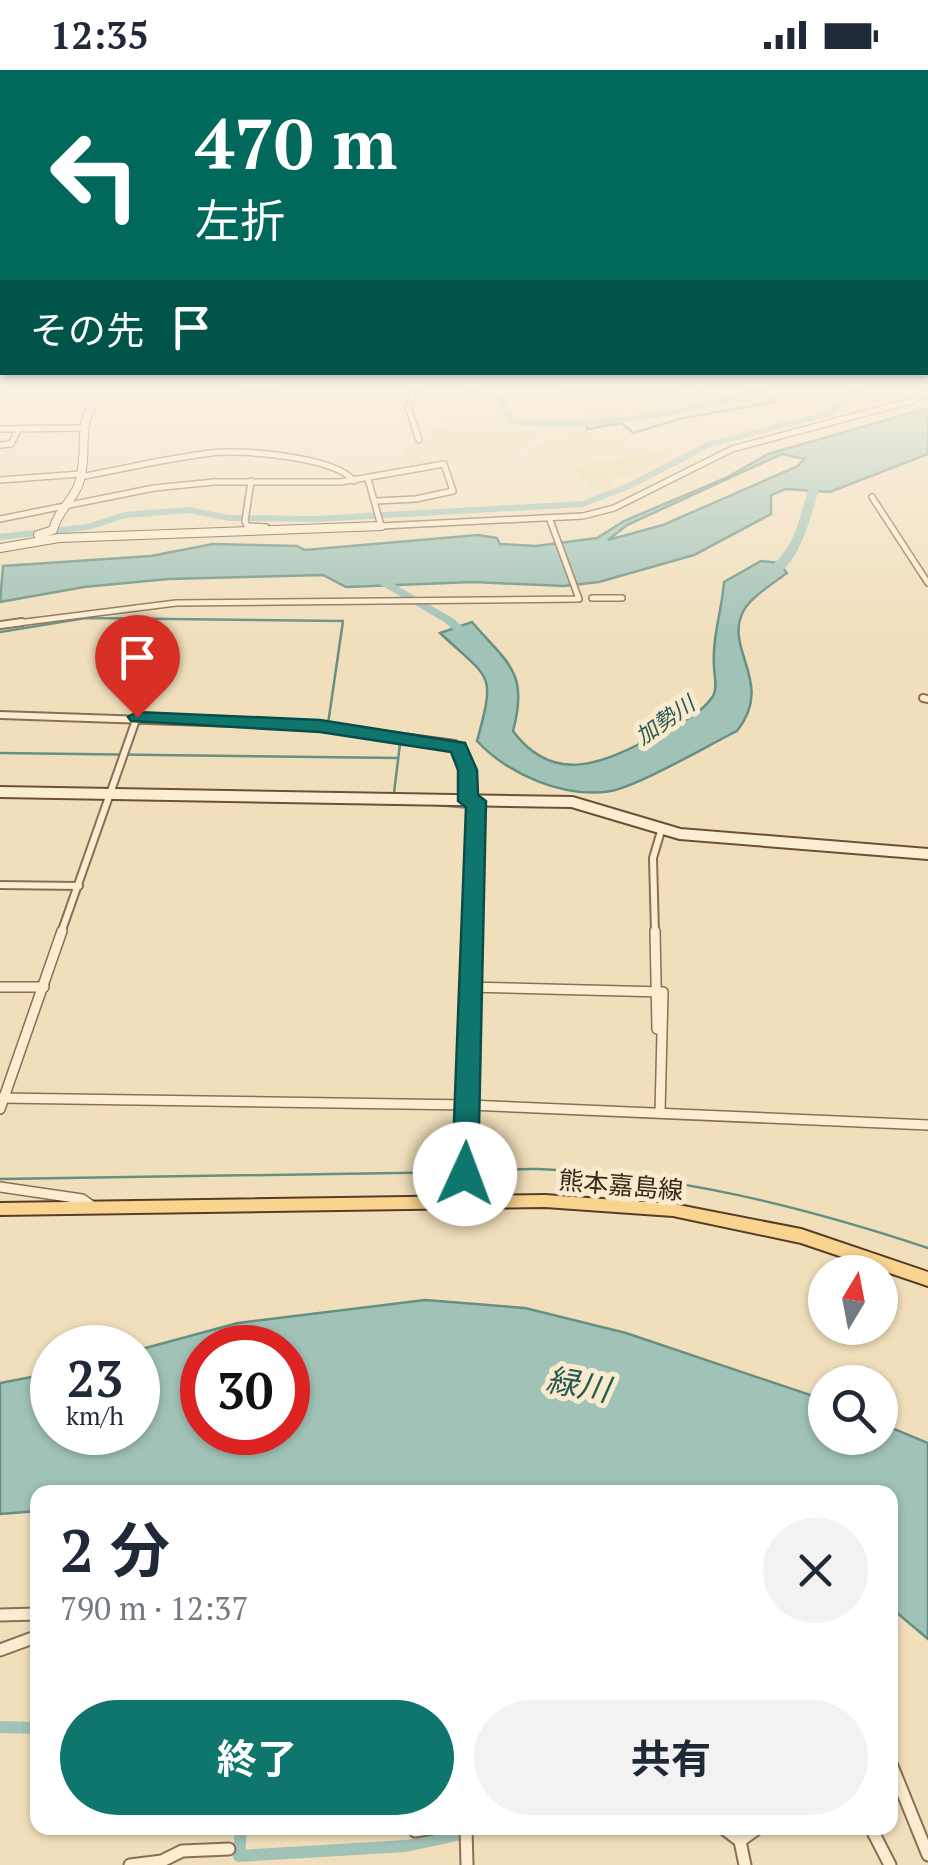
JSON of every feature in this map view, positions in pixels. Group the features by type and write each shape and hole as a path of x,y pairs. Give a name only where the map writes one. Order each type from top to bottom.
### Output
{"main road":[{"name":"熊本嘉島線","path":"0,1209 545,1201 673,1210 801,1236 928,1279"}],"street":[{"path":"0,545 54,527 80,472"},
{"path":"0,480 99,472"},
{"path":"347,472 354,480"},
{"path":"0,519 154,488 251,481 354,480 405,472"},
{"path":"376,503 454,491 447,472"},
{"path":"0,545 59,538 380,522 550,522 614,508 686,472"},
{"path":"368,479 380,522"},
{"path":"251,481 246,524 288,529"},
{"path":"872,496 928,582"},
{"path":"0,625 176,604 579,599 550,522"},
{"path":"592,598 622,598"},
{"path":"0,715 320,726 455,744 468,770 472,801 465,1174"},
{"path":"0,1109 137,717"},
{"path":"0,792 592,804 661,831 928,854"},
{"path":"656,991 654,858 661,831"},
{"path":"0,885 80,886"},
{"path":"468,986 663,992 660,1113"},
{"path":"0,987 44,987"},
{"path":"2,1098 468,1105 928,1125"},
{"path":"0,1187 82,1198 98,1210"},
{"path":"0,1615 30,1614"},
{"path":"0,1650 30,1639"},
{"path":"898,1781 928,1855"},
{"path":"466,1835 467,1865"},
{"path":"732,1835 740,1841 745,1865"},
{"path":"740,1841 748,1835"},
{"path":"875,1835 890,1865"},
{"path":"130,1865 162,1861 182,1850 229,1849"}],"shaded area":[{"path":"576,472 639,472 607,479 613,486 597,494"}],"water":[{"path":"743,472 627,525 608,540 663,525 785,472 882,472 830,492 786,489 771,495 771,514 694,555 599,582 564,586 473,582 346,587 323,575 168,579 84,587 0,602 3,566 151,556 213,544 297,546 305,550 478,535 497,538 500,544 536,546 597,538 624,521"},
{"path":"761,561 779,563 787,573 752,600 739,624 751,697 748,713 737,731 639,781 593,793 538,781 504,764 477,741 486,701 485,679 440,633 472,622 505,659 517,682 513,731 529,749 564,764 601,760 680,723 708,703 715,689 714,645 724,582"},
{"name":"緑川","path":"425,1300 525,1308 626,1333 808,1394 808,1455 898,1455 898,1430 928,1443 928,1639 898,1614 898,1485 30,1485 30,1512 0,1514 0,1383 30,1377 30,1455 160,1455 160,1344 180,1339 180,1455 310,1455 310,1325 231,1325"}],"waterway":[{"path":"0,537 88,527 125,515 189,510 229,518 316,519 583,504 656,472"},
{"name":"加勢川","path":"765,577 797,543 819,475"},
{"name":"加勢川","path":"373,576 450,621 471,640"},
{"path":"0,632 86,618 343,621 328,724"},
{"path":"389,738 400,744 394,793"},
{"path":"0,753 398,758"},
{"path":"436,805 471,808 461,1099"},
{"path":"469,1172 538,1169 687,1185 784,1206 928,1248"},
{"path":"0,1179 461,1172"},
{"path":"0,1727 30,1728"},
{"path":"240,1835 239,1856 406,1846 456,1835"}],"route":[{"path":"137,717 320,726 455,744 458,748 468,770 468,801 476,801 465,1174"}]}
